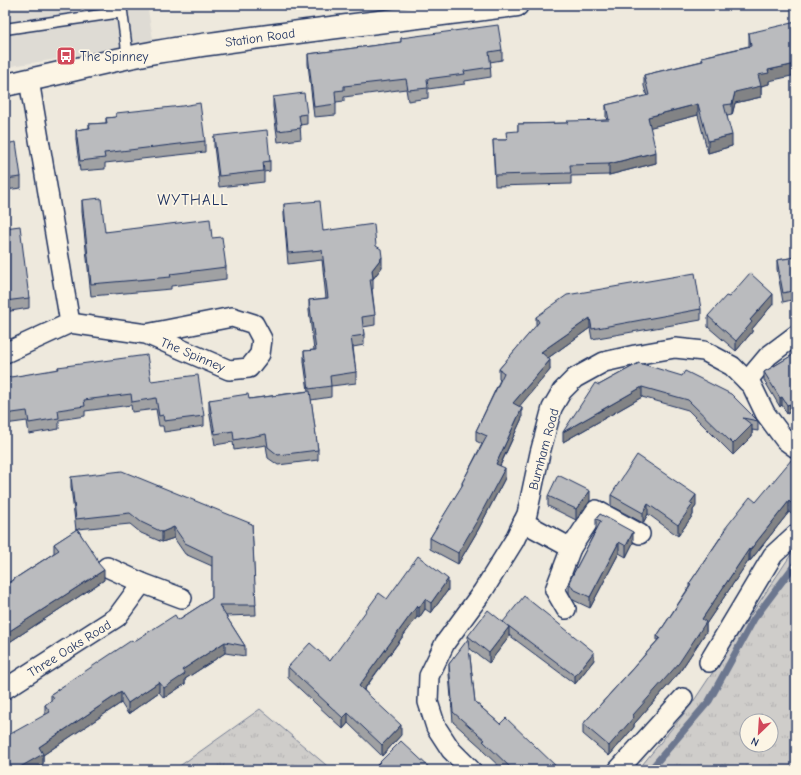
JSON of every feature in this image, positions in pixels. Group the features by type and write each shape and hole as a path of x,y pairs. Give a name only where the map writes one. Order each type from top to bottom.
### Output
{"street":[{"name":"Station Road","path":"5,85 128,58 178,49 321,29 517,5"},
{"path":"5,353 70,324 29,80"},
{"name":"The Spinney","path":"70,324 146,334 229,370 249,368 260,354 262,339 254,324 232,317 146,334"},
{"path":"747,381 768,356 796,335"},
{"name":"Burnham Road","path":"471,770 451,750 436,727 428,702 429,676 446,643 483,592 514,542 527,514 540,453 552,408 562,391 575,378 604,362 635,355 675,348 704,351 732,366 752,386 765,414 785,440 796,448"},
{"path":"566,609 555,590 571,548 596,510 640,534"},
{"path":"523,522 571,548"},
{"path":"708,662 773,555 796,534"},
{"path":"107,567 142,583 182,598"},
{"name":"Three Oaks Road","path":"5,688 117,617 142,583"},
{"path":"618,770 683,698"}],"lane":[{"path":"5,29 122,12 128,58"}],"shaded area":[{"path":"5,5 147,5 154,44 5,67"}],"green space":[{"path":"796,547 796,770 638,770 691,705"},
{"path":"260,709 332,770 174,770"}],"building":[{"path":"796,22 796,64 768,70 769,73 758,75 761,86 735,92 732,104 724,105 732,135 708,141 698,104 648,117 656,152 609,164 570,165 571,173 495,175 493,140 507,140 506,132 518,131 518,124 609,120 606,105 649,95 644,75 703,61 702,57 751,46 749,33"},
{"path":"498,25 502,50 489,52 491,67 464,71 465,74 427,79 428,88 408,90 406,79 344,86 344,90 335,91 336,104 314,107 308,54 401,42 401,38"},
{"path":"304,93 307,114 299,115 301,128 278,131 273,97"},
{"path":"200,103 205,141 104,153 105,158 80,161 76,130 90,128 89,124 107,123 106,118 116,117 116,113"},
{"path":"267,130 270,161 263,162 264,171 219,176 214,136"},
{"path":"16,142 21,177 5,179 5,144"},
{"path":"101,198 105,232 210,219 212,238 222,237 226,267 170,274 171,277 91,284 82,200"},
{"path":"320,201 323,231 374,224 376,246 381,249 382,257 372,270 373,279 370,279 375,315 362,317 364,335 351,337 356,372 330,376 331,386 309,389 304,351 316,350 309,300 328,298 322,250 288,253 284,204"},
{"path":"20,226 29,298 5,301 5,228"},
{"path":"796,257 796,290 783,293 777,260"},
{"path":"695,273 701,309 592,329 590,318 541,352 550,360 513,403 522,408 496,464 505,468 458,553 430,538 463,484 462,483 487,436 476,431 504,373 499,369 539,322 536,317 567,295"},
{"path":"750,273 773,294 750,320 752,322 736,341 708,316 726,296 729,297"},
{"path":"796,353 796,402 791,405 787,405 782,397 780,398 764,372"},
{"path":"147,355 151,381 198,375 204,416 164,421 163,415 159,416 156,398 132,402 131,394 84,400 85,406 58,410 59,418 29,423 27,411 5,414 5,378 59,369 58,367"},
{"path":"639,363 682,376 685,371 731,394 758,421 743,418 752,425 733,444 688,400 642,387 563,432 595,383 599,385"},
{"path":"310,391 318,450 278,455 268,447 266,434 234,440 233,431 215,434 209,400 248,394 249,399"},
{"path":"637,455 696,495 690,503 693,504 678,525 648,504 643,513 611,495"},
{"path":"792,459 796,462 796,506 795,507 789,501 750,550 749,549 702,619 706,622 679,663 633,715 634,717 609,746 583,724 660,638 657,636 691,585 689,584 725,531 724,530 750,497 756,502"},
{"path":"122,471 252,524 256,605 219,605 245,646 225,642 182,670 185,674 164,688 159,682 128,703 121,692 39,747 43,754 15,770 5,770 5,737 50,712 45,705 54,698 51,694 132,640 133,642 175,615 178,620 212,598 212,556 185,543 174,527 162,532 141,522 130,513 76,519 71,477"},
{"path":"558,475 590,491 576,509 548,496"},
{"path":"600,514 633,532 626,546 619,542 590,597 573,589 569,582 601,521 596,519"},
{"path":"77,529 104,570 5,634 5,585 59,550 54,544"},
{"path":"418,556 448,579 431,603 425,599 419,608 417,606 359,686 401,725 382,745 348,713 343,718 288,667 310,643 330,661 379,593 387,599"},
{"path":"524,596 594,652 575,676 503,622"},
{"path":"488,610 509,627 489,653 468,636"},
{"path":"468,639 475,702 500,724 506,718 560,770 513,770 483,741 485,740 453,712 449,664"},
{"path":"401,741 432,770 383,770 377,765"}],"waterway":[{"path":"650,770 709,701 754,619 796,563"}],"place":[{"name":"The Spinney","path":"66,56"}],"district":[{"name":"WYTHALL","path":"193,200"}]}
